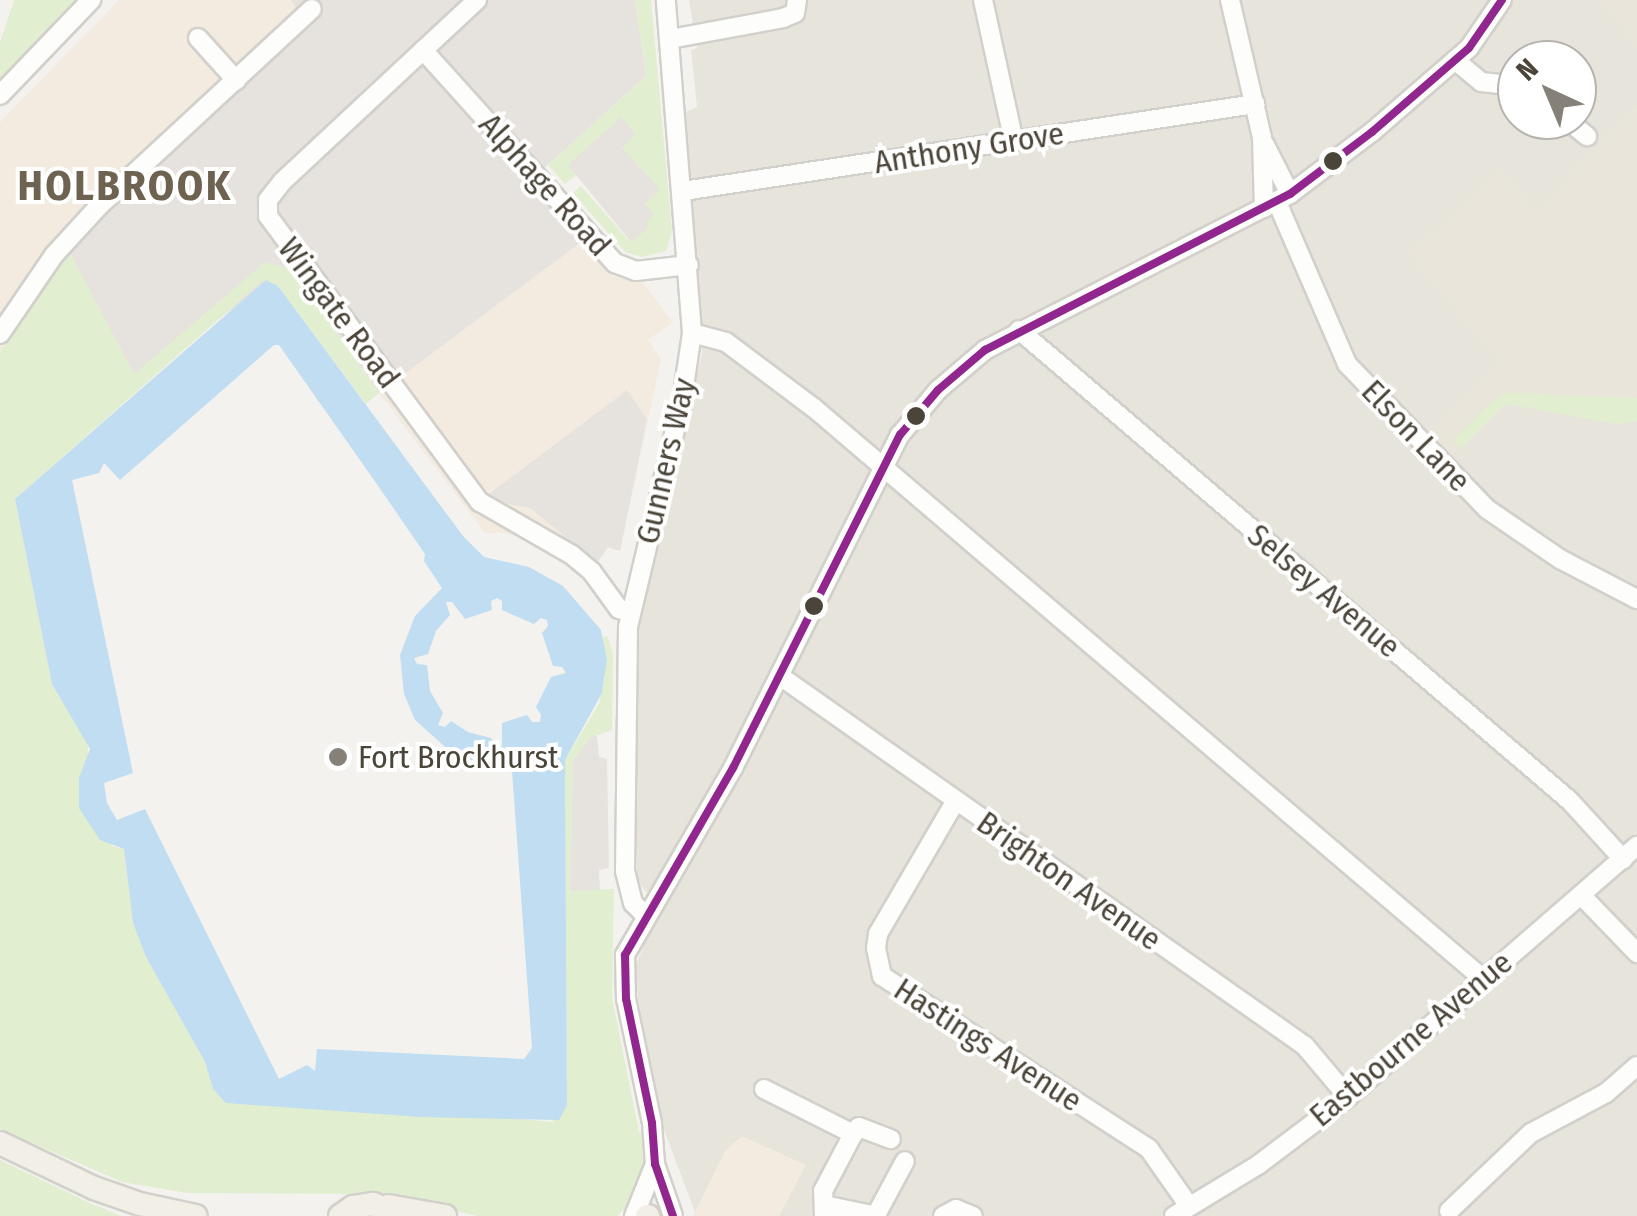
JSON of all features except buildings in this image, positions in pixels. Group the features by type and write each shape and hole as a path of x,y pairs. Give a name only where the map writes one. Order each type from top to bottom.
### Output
{"main road":[{"path":"0,1143 94,1188 140,1204 196,1216"},
{"path":"340,1216 360,1205 444,1216"}],"street":[{"path":"0,95 91,0"},
{"name":"Wingate Road","path":"478,0 276,189 268,200 268,216 480,502 572,555 592,572 619,609 630,612"},
{"name":"Gunners Way","path":"646,916 631,899 625,872 630,612 682,400 692,334 666,0"},
{"path":"670,39 784,18 795,13 797,0"},
{"path":"984,0 1014,142"},
{"path":"1230,0 1277,201"},
{"path":"673,1216 655,1164 653,1127 623,973 628,946 733,768 881,466 938,390 984,350 1277,201 1372,132 1469,48 1502,0"},
{"path":"3,323 68,238 312,9"},
{"path":"198,38 236,80"},
{"name":"Alphage Road","path":"423,50 615,263 636,272 689,265"},
{"path":"1454,60 1481,82 1497,84"},
{"name":"Anthony Grove","path":"682,191 1255,104"},
{"name":"Elson Lane","path":"1262,138 1277,201 1346,364 1487,509 1560,559 1637,599"},
{"name":"Selsey Avenue","path":"1019,330 1630,853"},
{"path":"692,334 726,342 881,466 1482,978"},
{"name":"Brighton Avenue","path":"780,676 1305,1046 1348,1097"},
{"name":"Hastings Avenue","path":"956,802 878,934 876,948 882,976 1150,1149 1182,1211"},
{"name":"Eastbourne Avenue","path":"1182,1211 1258,1165 1348,1097 1630,853"},
{"path":"1581,894 1637,954"},
{"path":"1449,1211 1532,1133 1606,1092 1637,1066"},
{"path":"764,1089 853,1134"},
{"path":"891,1139 859,1128 853,1134 823,1192 824,1210 842,1205 876,1216 906,1162"},
{"path":"634,1216 655,1164"},
{"path":"943,1216 956,1209 973,1216"}],"shaded area":[{"path":"119,0 291,0 309,25 107,209 69,251 0,352 0,122"},
{"path":"291,0 635,0 646,76 529,182 580,243 379,393 292,269 134,375 69,251 107,209 308,26"},
{"path":"689,0 1637,0 1637,1216 779,1216 805,1165 796,1162 712,1180 695,1212 661,1122 633,970 664,902 644,890 637,879 637,630 702,353 686,112 697,107 691,50 697,48"},
{"path":"1599,0 1637,0 1637,48"},
{"path":"1637,106 1637,421 1617,424 1506,404 1450,459 1427,436 1498,362 1408,255 1498,169 1536,209"},
{"path":"621,117 636,134 622,148 660,189 645,204 654,215 647,221 648,228 631,242 568,165"},
{"path":"581,242 613,276 643,283 673,322 648,340 661,359 620,551 608,548 585,577 540,544 505,533 485,533 379,393"},
{"path":"627,390 647,419 620,551 608,547 597,563 530,508 498,502 490,493"},
{"path":"592,736 597,736 599,757 607,759 609,868 599,870 600,890 570,891 573,760"},
{"path":"742,1136 806,1165 779,1216 693,1216 725,1151"}],"green space":[{"path":"14,0 81,0 0,79 0,42"},
{"path":"635,0 651,0 672,232 666,251 642,257 625,252 573,193 581,186 630,242 648,228 569,165 577,174 565,184 548,165 646,76"},
{"path":"69,251 134,374 265,262 292,269 379,393 366,404 278,286 262,281 15,499 52,684 88,743 88,759 112,846 124,849 133,923 146,957 205,1062 213,1089 552,1122 567,1105 565,760 599,704 605,679 603,637 607,636 613,653 612,730 592,737 573,760 570,890 614,889 612,997 639,1132 648,1142 646,1165 630,1203 617,1216 478,1216 372,1194 188,1193 122,1182 0,1129 0,352"},
{"path":"1500,394 1637,398 1637,421 1617,424 1506,404 1461,448 1452,441"},
{"path":"0,1160 90,1203 121,1216 0,1216"}],"water":[{"path":"266,280 278,286 463,536 484,557 529,567 563,586 601,630 607,660 602,693 565,760 567,1105 559,1120 421,1117 226,1103 213,1089 205,1062 146,957 133,923 124,849 100,840 79,808 79,778 90,749 52,684 15,499","holes":["274,345 279,345 374,480 425,554 424,561 442,588 415,616 400,655 404,694 415,720 452,753 476,762 502,762 512,771 532,1048 524,1059 317,1049 315,1071 307,1065 279,1079 145,809 117,820 107,803 104,783 133,773 72,480 99,473 104,463 120,480","491,601 502,601 502,610 534,624 541,618 547,620 548,626 542,633 553,666 562,667 566,673 551,677 536,707 540,722 532,722 527,715 502,723 502,746 497,750 491,738 468,732 451,721 445,727 438,725 443,713 430,691 427,665 417,664 414,658 428,654 436,631 450,615 446,602 452,602 465,619 492,610"]}],"transit line":[{"path":"673,1216 655,1164 652,1123 626,999 625,955 733,768 900,435 938,390 985,350 1290,194 1372,132 1469,48 1502,0"}],"place":[{"name":"Fort Brockhurst","path":"338,757"}],"district":[{"name":"HOLBROOK","path":"125,186"}]}
